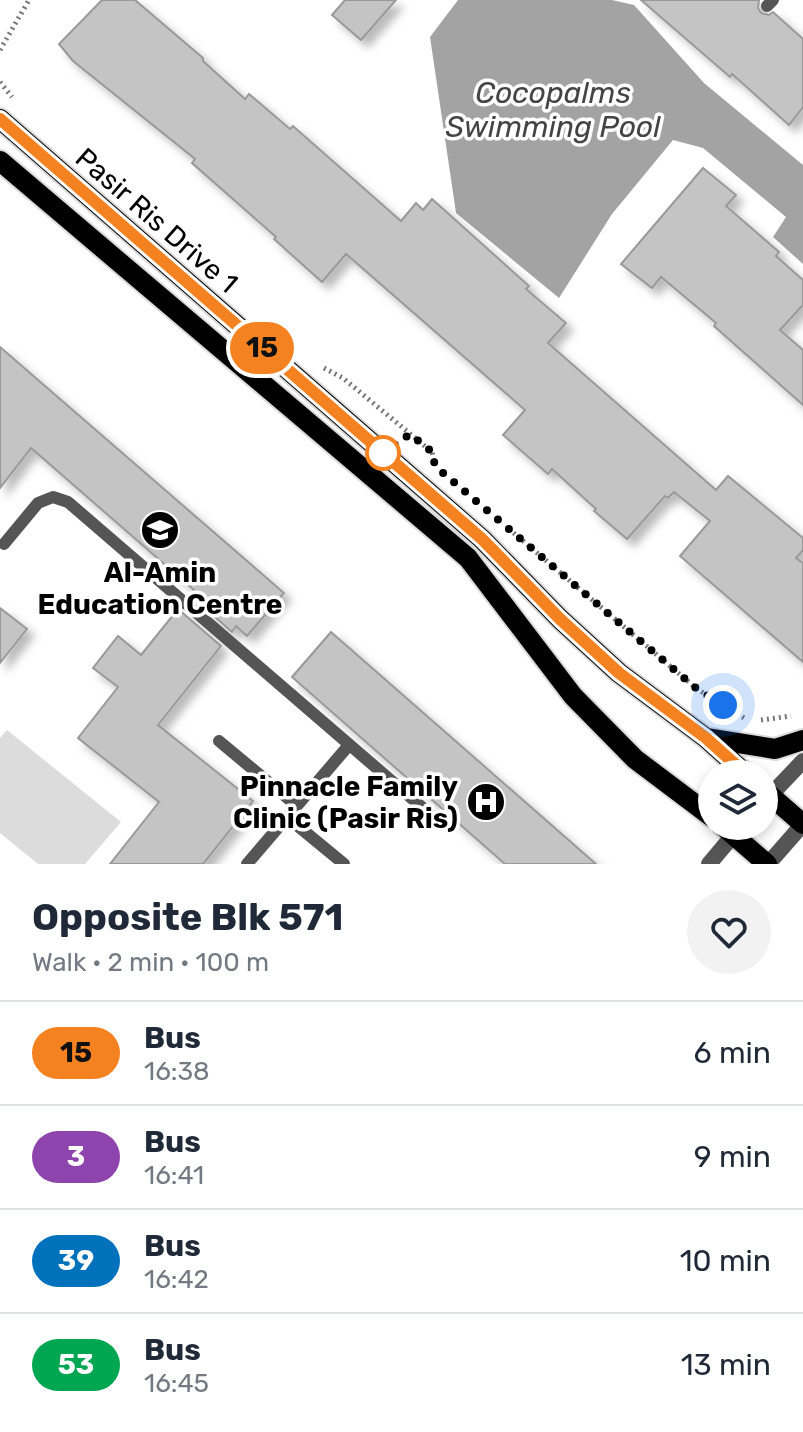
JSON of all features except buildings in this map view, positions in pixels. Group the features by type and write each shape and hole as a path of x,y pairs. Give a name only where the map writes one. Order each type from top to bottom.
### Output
{"main road":[{"name":"Pasir Ris Drive 1","path":"0,119 482,539 560,619 619,673 730,760"},
{"name":"Pasir Ris Drive 1","path":"0,161 468,558 573,696 635,759 698,806"},
{"path":"706,738 775,749 803,740"},
{"path":"778,805 803,824"},
{"path":"743,840 767,864"}],"street":[{"path":"778,785 803,761"},
{"path":"767,864 803,824"},
{"path":"709,864 725,840"}],"lane":[{"path":"4,544 38,503 53,497 68,502 438,821"},
{"path":"219,741 297,806"},
{"path":"247,864 349,745"},
{"path":"287,817 344,864"}],"path":[{"path":"0,50 29,0"},
{"path":"0,82 13,97"},
{"path":"322,366 343,378 432,452 435,466"},
{"path":"507,527 697,689 748,720"},
{"path":"757,721 803,715"}],"shaded area":[{"path":"7,730 121,822 85,864 38,864 0,833 0,738"}],"water":[{"name":"Cocopalms Swimming Pool","path":"458,0 612,0 634,5 704,83 803,165 803,264 773,237 786,217 703,148 673,140 612,214 559,298 456,213 430,37"}],"bus line":[{"name":"15","path":"0,119 482,539 560,619 619,673 730,760"}],"place":[{"name":"Al-Amin Education Centre","path":"160,530"},
{"name":"Pinnacle Family Clinic (Pasir Ris)","path":"486,802"}],"route":[{"path":"383,453 410,434 432,452 435,466 697,689 723,705"}]}
